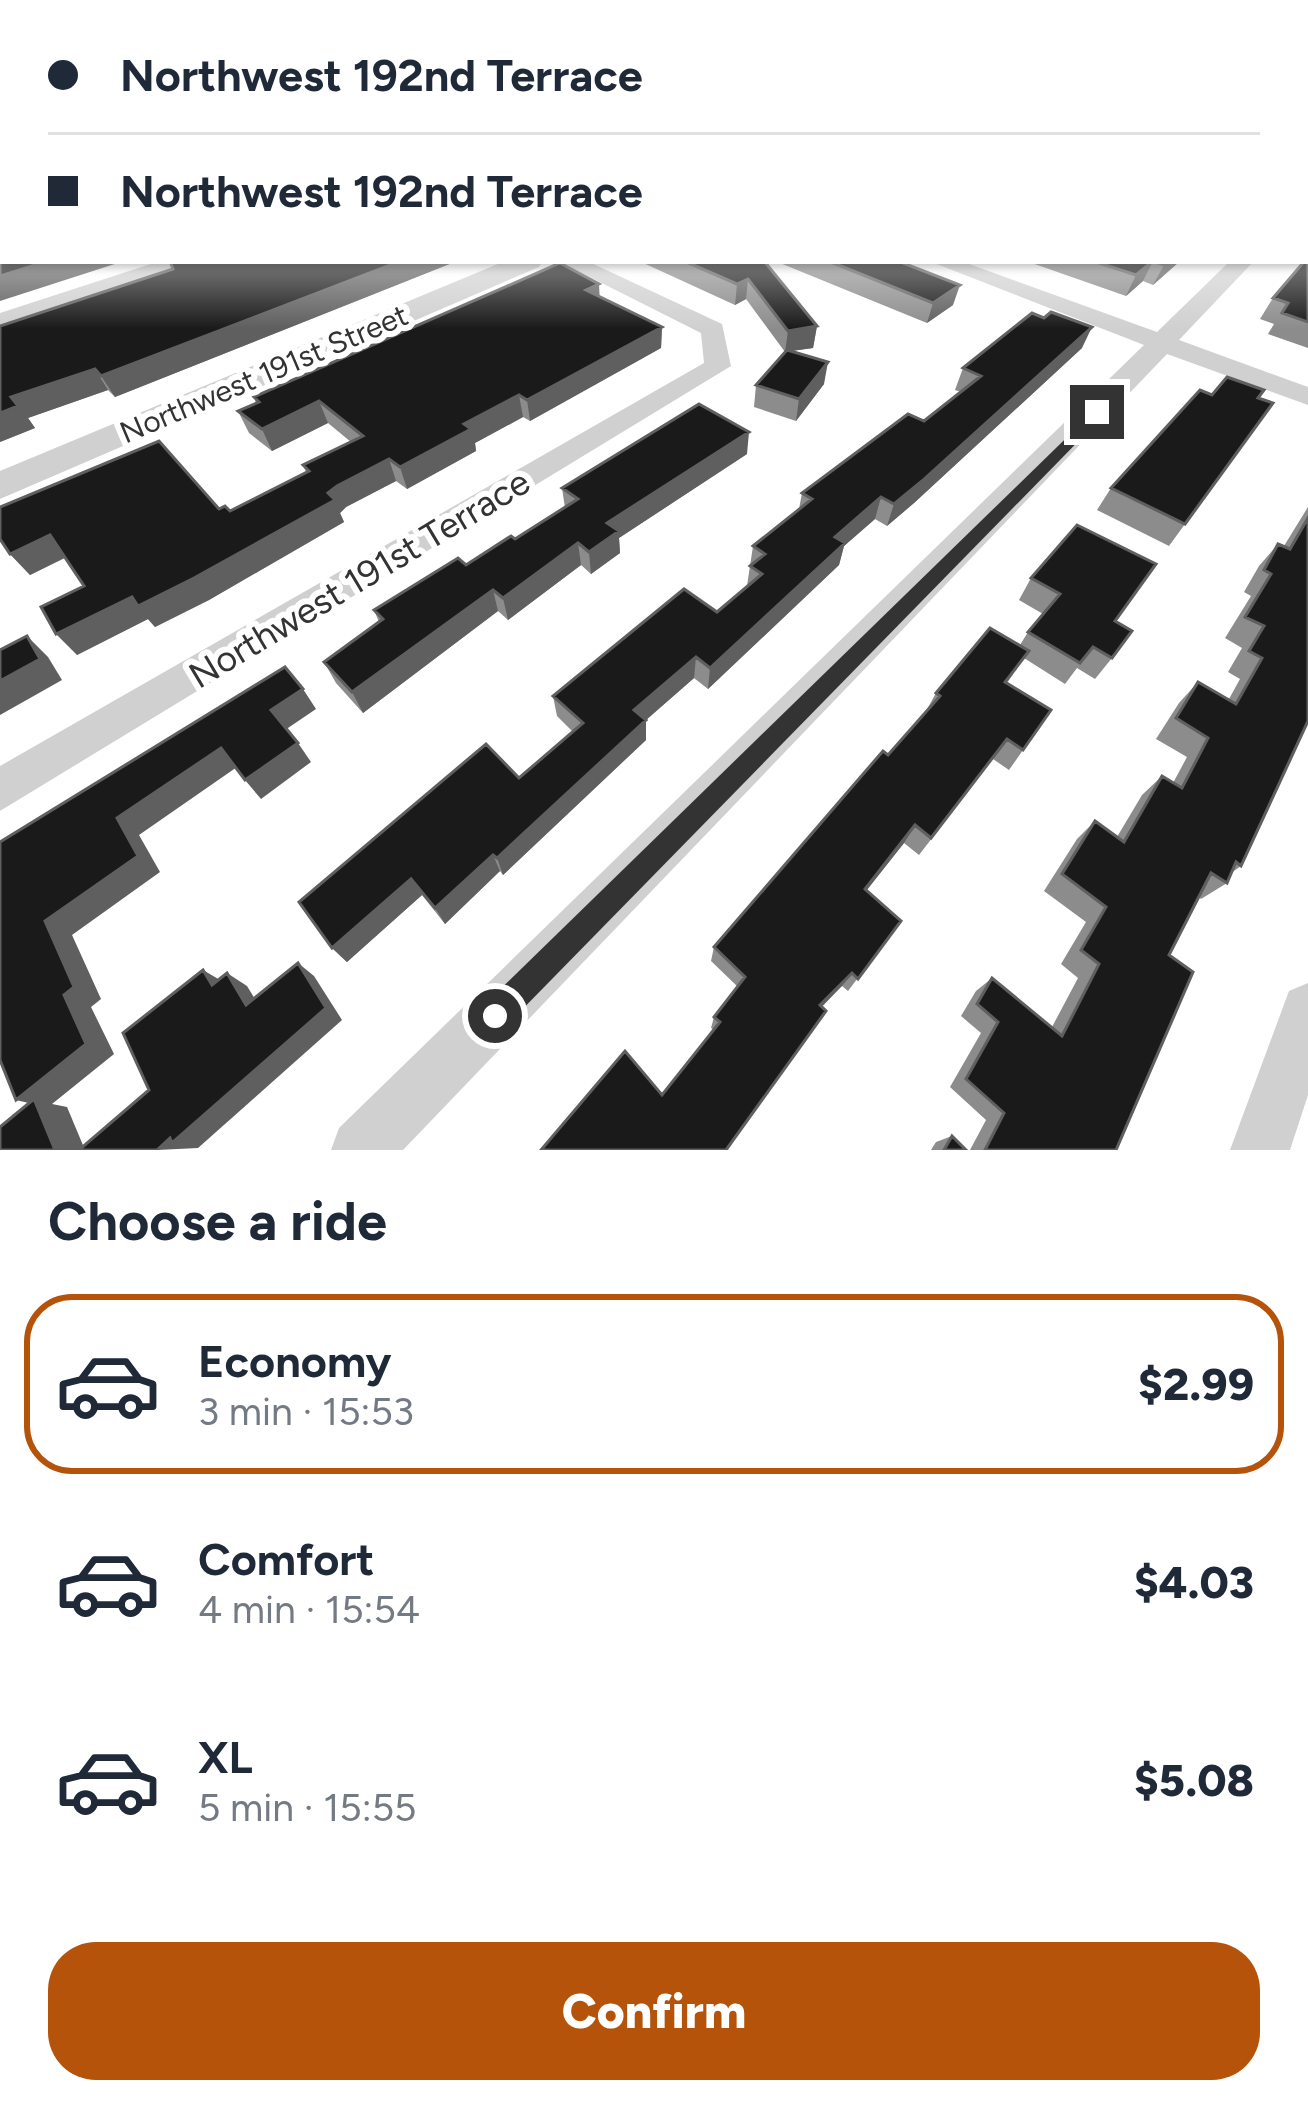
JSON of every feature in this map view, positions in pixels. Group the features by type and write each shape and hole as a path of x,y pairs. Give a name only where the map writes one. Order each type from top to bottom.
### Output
{"street":[{"path":"0,321 174,264"},
{"name":"Northwest 191st Street","path":"0,486 522,264"},
{"name":"Northwest 191st Terrace","path":"0,790 718,366 713,329 575,264"},
{"path":"948,264 1308,397"},
{"path":"361,1150 1241,264"},
{"path":"1260,1150 1308,1010"}],"building":[{"path":"0,264 38,264 0,276"},
{"path":"171,264 393,264 101,376 95,369 11,397 18,406 0,413 0,326 173,269"},
{"path":"558,264 599,284 586,290 662,327 527,400 519,395 464,424 471,429 400,467 389,459 337,486 328,493 335,500 194,578 138,606 132,597 56,634 41,607 84,586 50,535 10,554 0,539 0,507 159,441 219,509 225,506 230,511 309,471 303,465 363,436 319,401 262,429 238,411 259,402 254,397"},
{"path":"691,264 766,264 817,326 788,331 748,279 737,284"},
{"path":"836,264 906,264 960,285 933,303"},
{"path":"1102,264 1149,264 1136,275"},
{"path":"1302,264 1308,264 1308,322 1282,313 1288,303 1273,298"},
{"path":"1051,312 1092,327 894,504 881,497 835,537 845,543 710,668 696,657 634,710 646,720 497,858 493,855 435,908 411,879 332,948 299,902 486,744 519,778 583,723 553,696 684,589 717,612 762,574 750,566 765,554 753,546 812,499 802,493 908,414 924,421 981,376 963,368 1032,313 1044,318"},
{"path":"787,350 828,362 799,399 756,385"},
{"path":"1227,377 1264,390 1258,398 1273,403 1185,524 1111,488 1200,390 1212,395"},
{"path":"699,404 749,432 607,523 619,531 589,552 578,543 503,598 493,590 352,692 324,662 383,619 374,610 458,558 466,565 511,536 515,539 578,499 562,488"},
{"path":"1308,518 1308,721 1241,866 1236,862 1227,883 1211,873 1169,955 1193,972 1116,1150 985,1150 1004,1113 966,1079 998,1022 977,1004 992,978 1062,1036 1099,964 1081,950 1106,907 1062,874 1095,821 1124,842 1162,776 1182,788 1208,738 1176,718 1198,682 1236,704 1262,658 1249,651 1264,626 1245,617 1271,574 1264,570 1278,544 1290,549"},
{"path":"1077,525 1156,564 1115,621 1132,631 1112,658 1093,647 1080,663 1028,632 1060,594 1031,578"},
{"path":"990,628 1029,651 1005,682 1051,710 1023,750 1007,739 931,838 915,825 865,889 901,921 858,979 852,973 820,1005 826,1011 726,1150 541,1150 625,1051 662,1095 720,1022 714,1017 745,977 714,947 883,751 888,755 940,696 936,693"},
{"path":"27,636 40,659 0,681 0,650"},
{"path":"285,667 303,689 271,710 298,743 245,780 221,748 117,818 138,856 45,921 74,987 64,995 86,1044 16,1100 0,1060 0,842"},
{"path":"298,963 326,1008 172,1143 170,1138 157,1150 79,1150 149,1090 123,1033 203,970 212,985 227,973 246,1005"},
{"path":"34,1099 55,1150 0,1150 0,1127"},
{"path":"952,1136 966,1150 944,1150"}],"route":[{"path":"495,1016 1097,412"}]}
